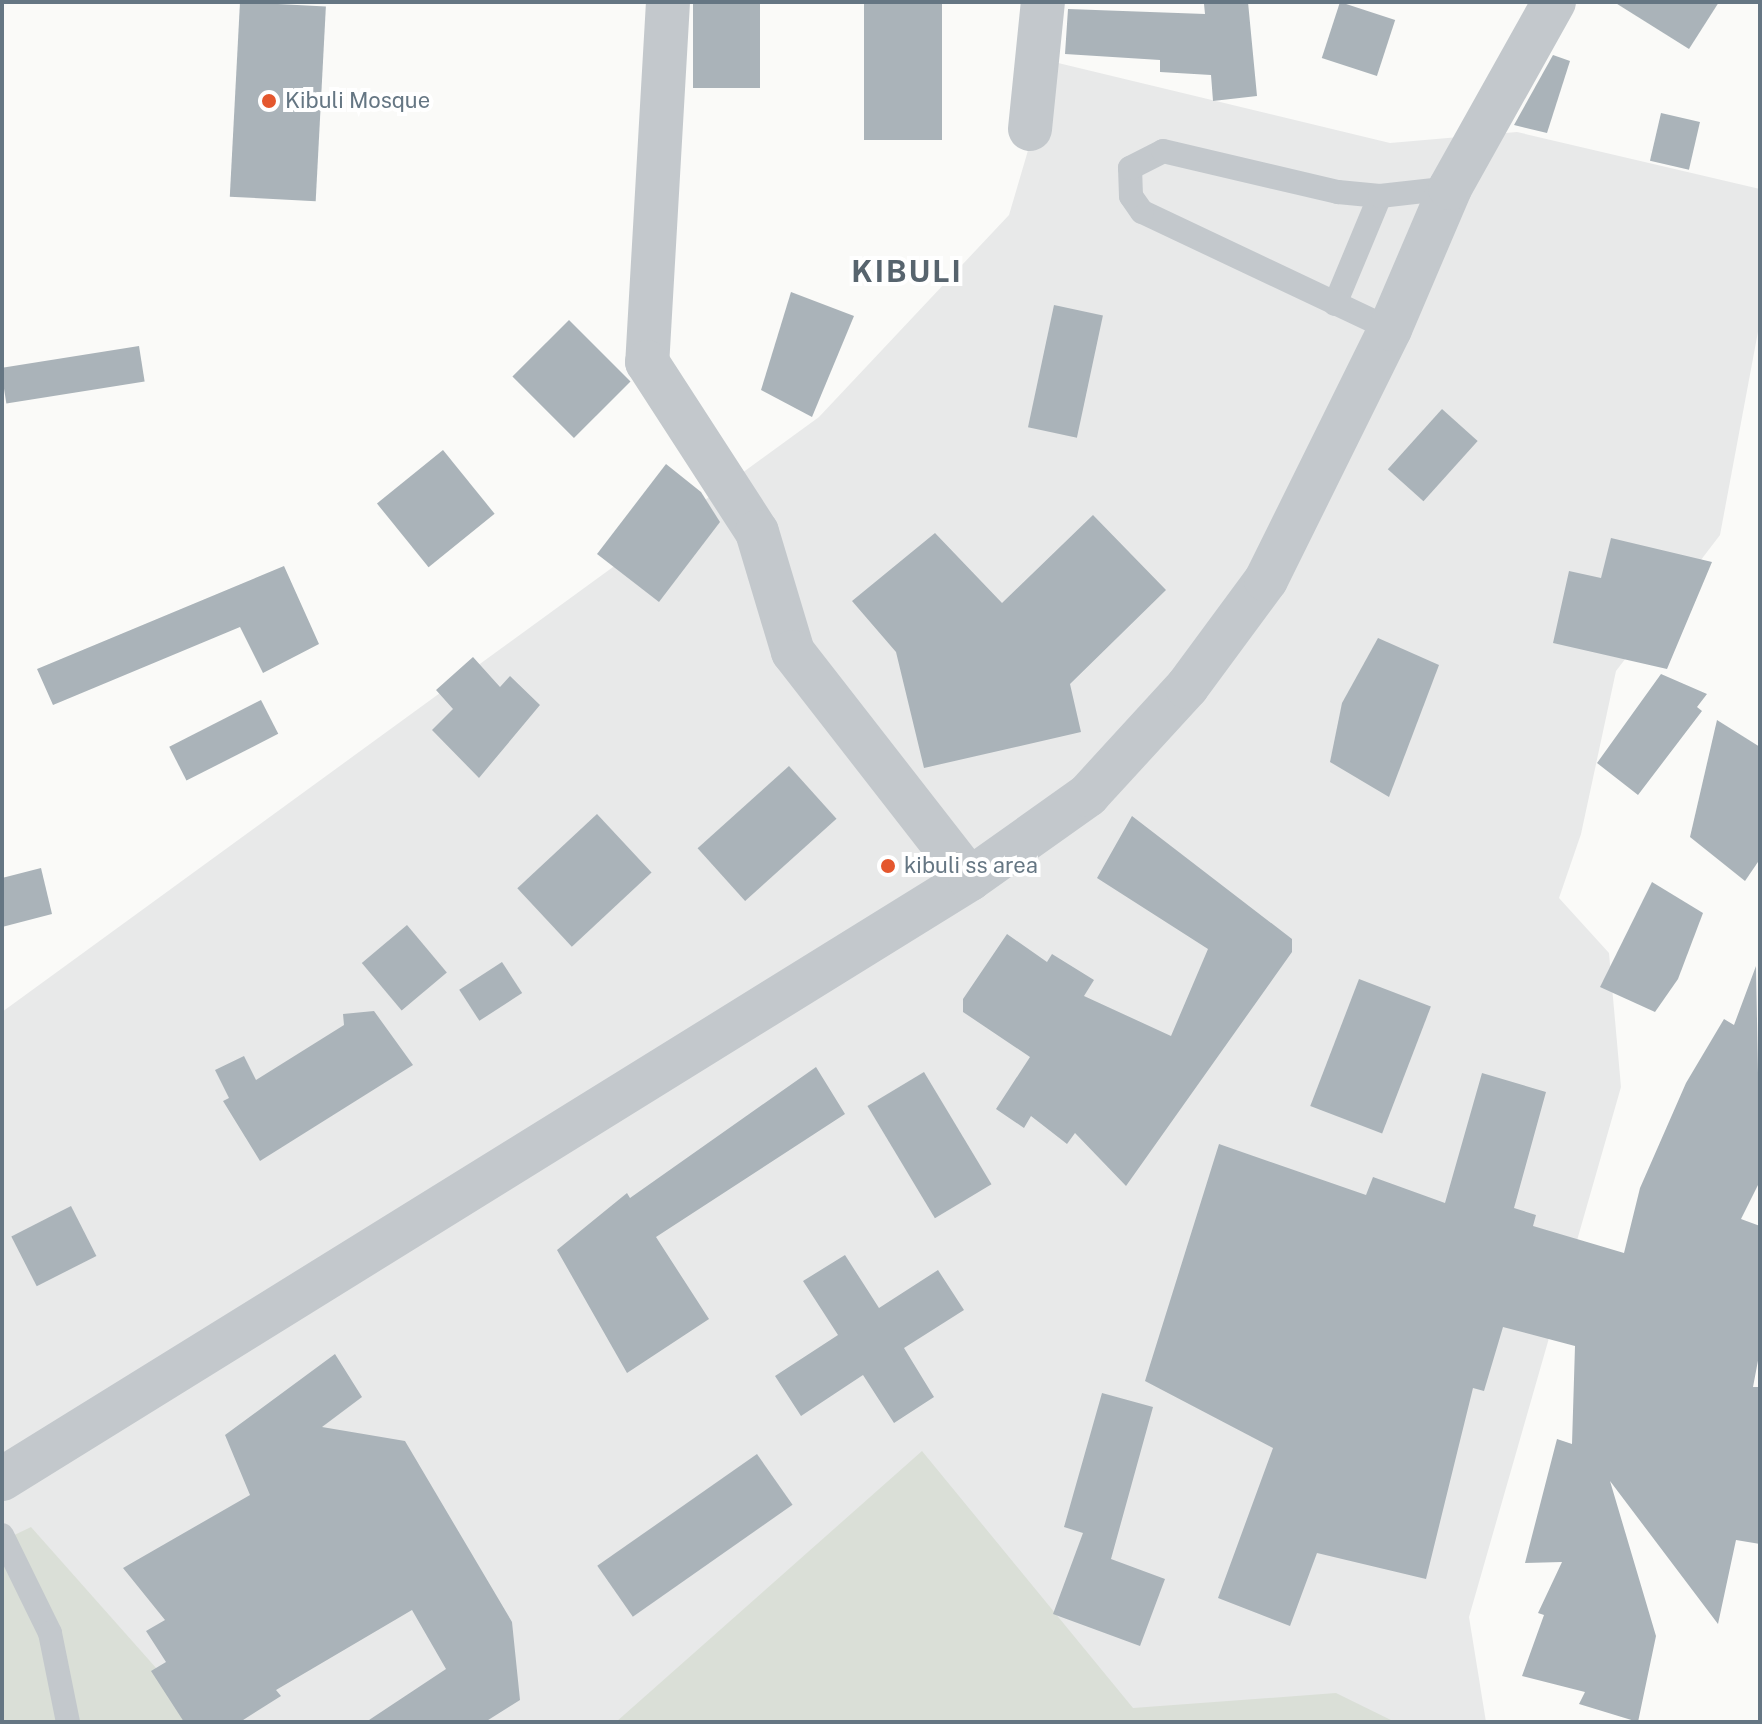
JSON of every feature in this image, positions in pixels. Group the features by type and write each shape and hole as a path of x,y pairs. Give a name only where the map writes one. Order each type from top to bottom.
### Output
{"street":[{"path":"668,2 647,362 757,532 793,652 970,879"},
{"path":"1030,129 1043,2"},
{"path":"2,1479 970,879 1088,795 1187,687 1266,580 1390,329 1450,188 1554,2"}],"lane":[{"path":"1390,329 1142,212 1131,196 1130,168 1163,151 1380,196 1450,188"},
{"path":"1335,304 1380,196"},
{"path":"2,1535 50,1633 68,1722"}],"shaded area":[{"name":"kibuli ss area","path":"1054,62 1390,143 1517,132 1760,189 1760,321 1720,535 1616,671 1581,834 1559,898 1609,953 1621,1087 1469,1617 1486,1722 2,1722 2,1012 819,417 1009,215"},
{"path":"922,1451 1133,1708 1336,1693 1395,1722 616,1722"},
{"path":"31,1527 204,1722 2,1722 2,1541"}],"building":[{"name":"Kibuli Mosque","path":"240,2 326,7 316,201 230,197"},
{"path":"693,2 760,2 760,88 693,88"},
{"path":"864,2 942,2 942,140 864,140"},
{"path":"1248,2 1257,96 1213,101 1211,75 1160,72 1160,60 1065,54 1068,9 1205,14 1204,4"},
{"path":"1340,2 1395,20 1377,76 1322,58"},
{"path":"1614,2 1719,2 1689,49"},
{"path":"1553,55 1570,61 1547,133 1514,125"},
{"path":"1661,113 1700,122 1689,170 1650,161"},
{"path":"791,292 854,316 812,417 761,390"},
{"path":"1054,305 1103,315 1077,438 1028,427"},
{"path":"569,320 631,382 574,438 512,377"},
{"path":"139,346 145,382 6,403 2,368"},
{"path":"1442,409 1478,441 1423,501 1388,469"},
{"path":"443,450 495,514 429,567 377,503"},
{"path":"666,464 701,492 720,522 659,602 597,554"},
{"path":"1093,515 1166,590 1070,684 1081,732 924,768 896,652 852,601 935,533 1002,603"},
{"path":"1611,538 1712,562 1667,669 1553,643 1569,571 1601,578"},
{"path":"284,566 319,644 263,673 240,627 53,705 37,669"},
{"path":"1378,638 1439,665 1389,797 1330,762 1342,703"},
{"path":"473,657 500,687 510,676 540,705 479,778 432,730 453,709 436,690"},
{"path":"1661,674 1707,694 1697,707 1702,711 1638,795 1597,763"},
{"path":"261,700 278,734 186,781 169,747"},
{"path":"1717,720 1760,747 1760,859 1745,881 1690,837"},
{"path":"789,766 837,819 745,901 698,848"},
{"path":"597,814 652,873 572,947 517,888"},
{"path":"1132,816 1292,939 1292,952 1126,1186 1075,1133 1067,1144 1031,1116 1024,1128 996,1109 1030,1057 963,1012 963,999 1007,934 1047,962 1052,954 1094,980 1084,996 1171,1036 1208,949 1097,878"},
{"path":"41,868 52,914 2,927 2,878"},
{"path":"1652,882 1703,913 1678,979 1655,1012 1600,987"},
{"path":"407,925 447,972 402,1010 362,963"},
{"path":"502,962 522,993 479,1021 459,990"},
{"path":"1756,966 1760,1181 1741,1219 1760,1226 1760,1350 1753,1387 1760,1387 1760,1544 1736,1540 1718,1624 1610,1481 1656,1636 1638,1722 1579,1704 1585,1692 1522,1676 1544,1615 1538,1613 1562,1562 1525,1563 1557,1439 1572,1444 1575,1346 1503,1327 1484,1391 1473,1388 1426,1579 1317,1553 1290,1626 1218,1598 1273,1448 1145,1381 1219,1144 1366,1195 1373,1177 1445,1203 1482,1073 1546,1092 1514,1208 1536,1215 1533,1226 1624,1253 1640,1188 1686,1083 1724,1019 1734,1025"},
{"path":"1359,979 1431,1007 1382,1134 1310,1106"},
{"path":"374,1011 413,1065 260,1161 223,1101 229,1098 215,1070 244,1056 256,1080 344,1025 343,1014"},
{"path":"816,1067 845,1114 656,1237 709,1319 627,1373 557,1250 627,1193 630,1198"},
{"path":"924,1072 991,1184 935,1218 867,1106"},
{"path":"71,1206 96,1256 37,1286 11,1236"},
{"path":"845,1255 879,1308 938,1270 964,1310 904,1348 934,1397 894,1423 863,1375 801,1416 775,1376 838,1335 803,1281"},
{"path":"335,1354 362,1397 322,1427 405,1441 512,1622 520,1700 485,1722 366,1722 446,1669 412,1610 276,1690 281,1696 240,1722 184,1722 151,1671 166,1662 146,1631 165,1620 123,1568 250,1495 225,1435"},
{"path":"1102,1393 1153,1407 1111,1559 1165,1579 1140,1646 1053,1614 1083,1533 1064,1527"},
{"path":"757,1454 793,1505 633,1617 597,1566"}],"place":[{"name":"Kibuli Mosque","path":"269,101"},
{"name":"kibuli ss area","path":"888,866"}],"district":[{"name":"KIBULI","path":"907,271"}]}
